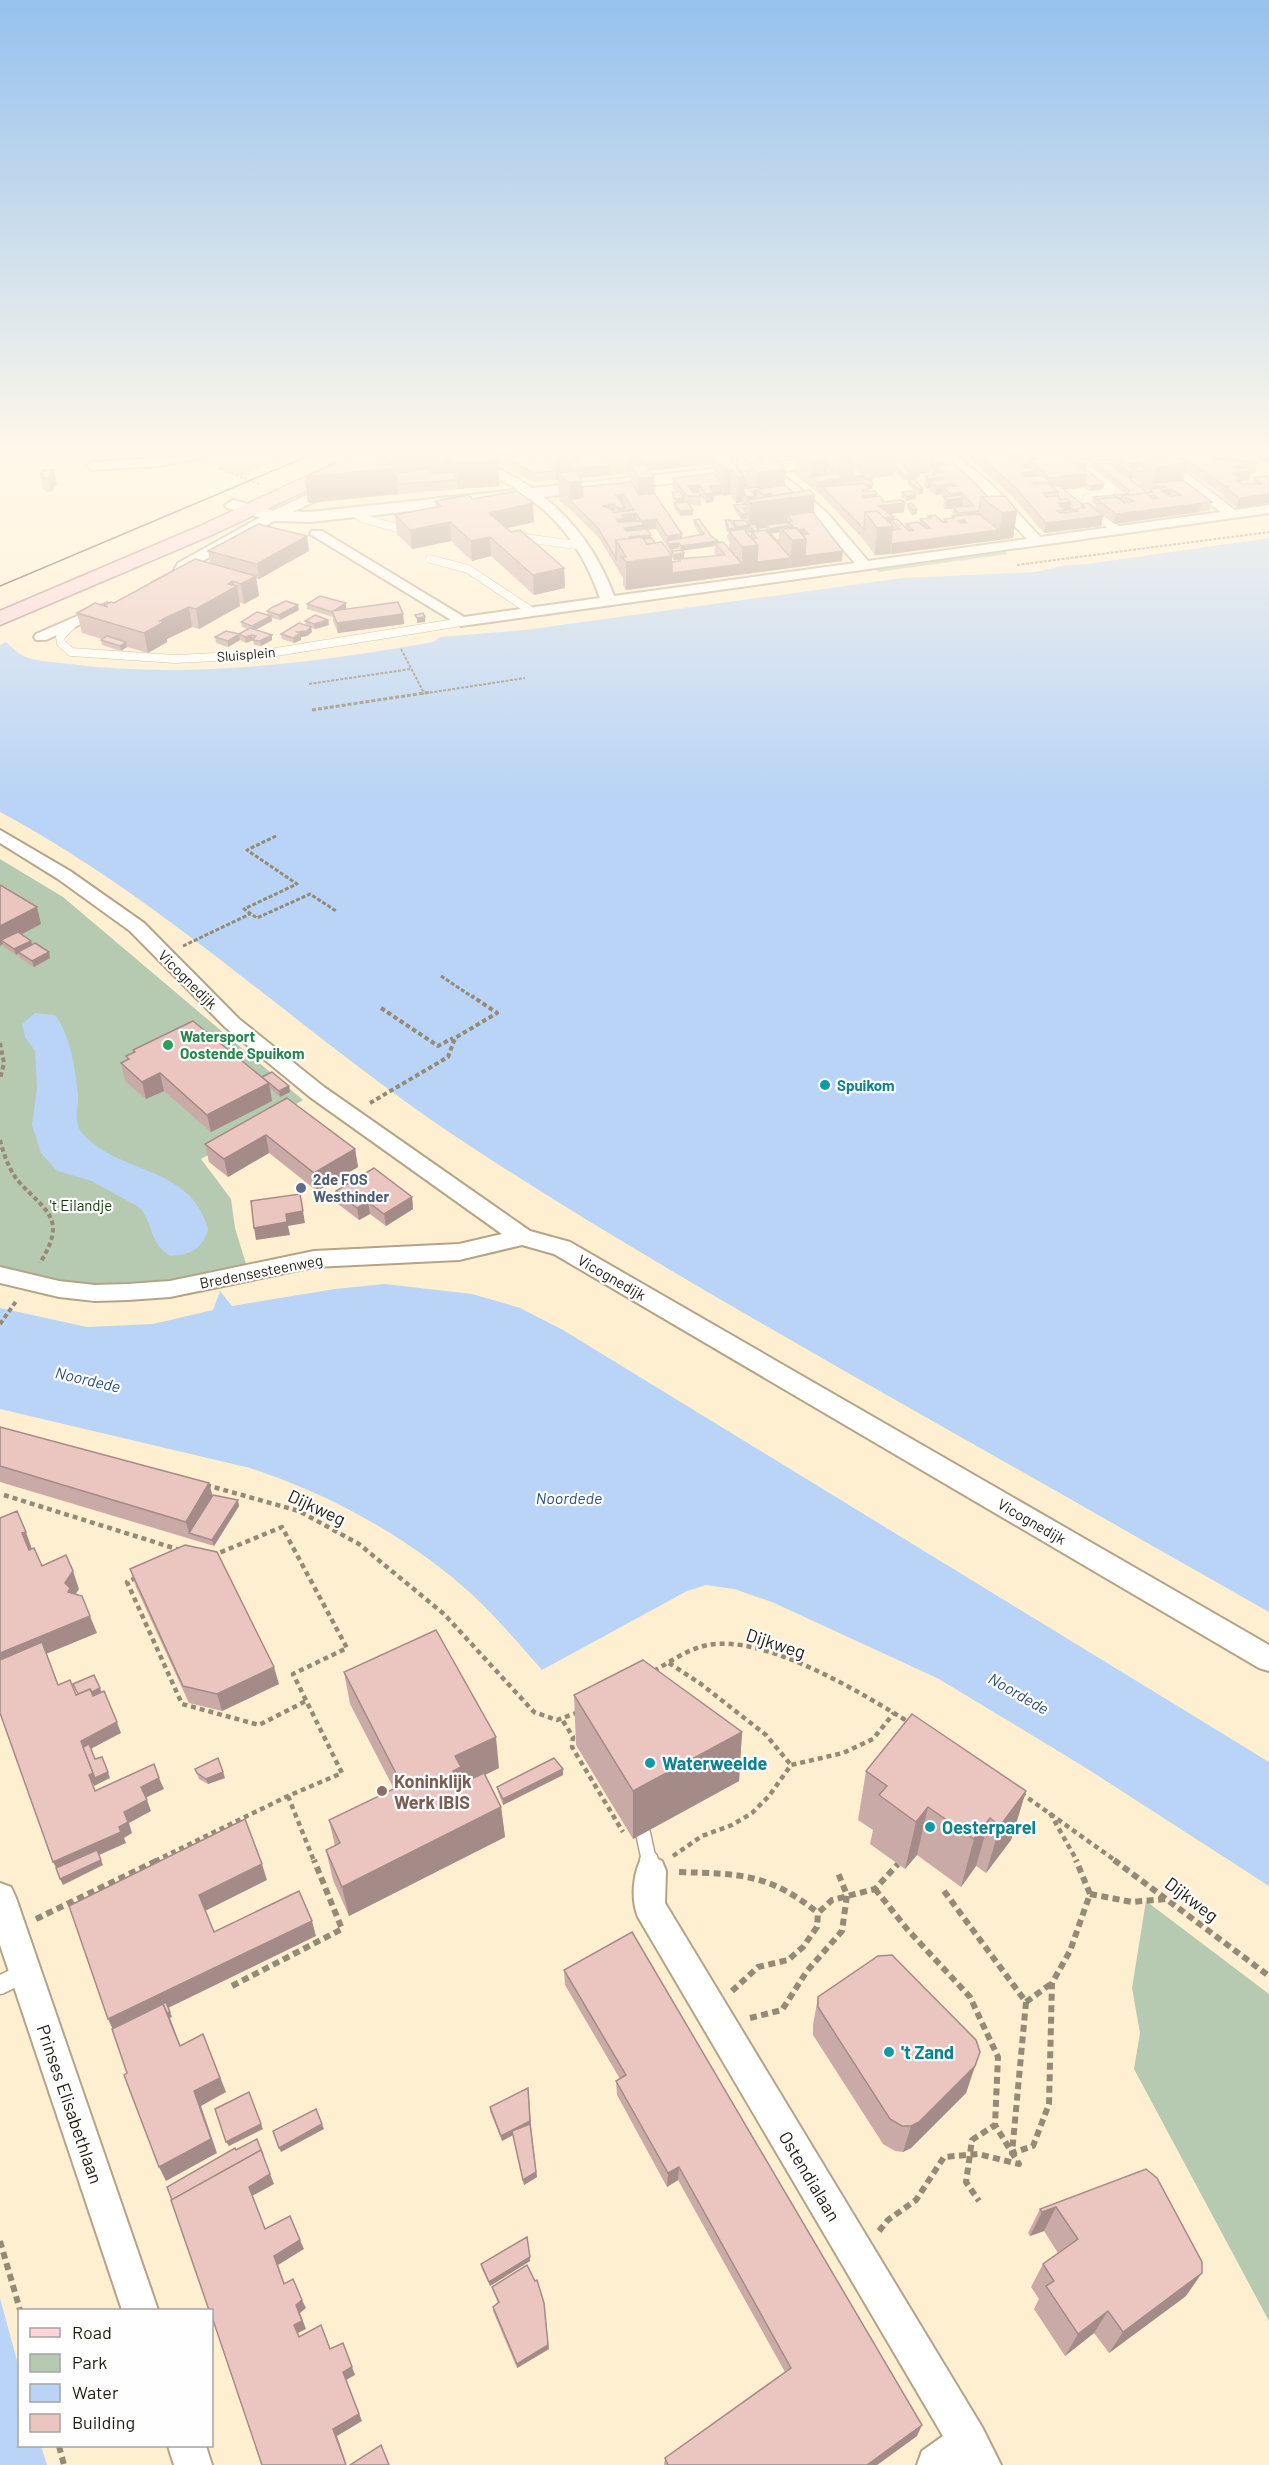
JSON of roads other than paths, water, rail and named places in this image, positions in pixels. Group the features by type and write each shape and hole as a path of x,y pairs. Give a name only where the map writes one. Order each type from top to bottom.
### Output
{"main road":[{"path":"0,604 94,566"},
{"path":"0,619 114,566"}],"street":[{"path":"148,588 178,574 183,566"},
{"path":"371,566 461,622 865,566"},
{"path":"596,566 602,577 608,600"},
{"path":"41,637 117,602"},
{"name":"Vicognedijk","path":"0,835 64,875 137,927 232,1023 349,1115 522,1237 561,1248 1269,1659"},
{"name":"Bredensesteenweg","path":"0,1275 25,1290 59,1289 95,1293 159,1290 315,1259 459,1252 522,1237"},
{"name":"Ostendialaan","path":"651,1871 649,1906 975,2453 936,2465"},
{"name":"Prinses Elisabethlaan","path":"0,1898 11,1931 12,1978 140,2309"},
{"path":"188,2447 193,2465"}],"lane":[{"path":"457,566 468,569 531,611"},
{"name":"Sluisplein","path":"76,621 60,637 61,643 71,652 175,659 276,652 342,639 461,622"},
{"path":"643,1833 651,1871"}],"water":[{"name":"Spuikom","path":"1061,566 1269,566 1269,1612 764,1325 521,1179 413,1107 183,931 124,889 63,849 0,812 0,645 6,642 25,657 69,664 160,670 252,666 388,650 433,642 440,637 525,630 903,578 1035,572"},
{"path":"35,1013 55,1015 65,1033 78,1094 77,1120 83,1134 98,1147 171,1182 186,1193 199,1208 208,1229 203,1242 195,1250 170,1256 158,1245 140,1208 92,1181 57,1171 41,1153 32,1125 37,1087 35,1051 25,1037 22,1024"},
{"name":"Noordede","path":"385,1284 472,1294 520,1308 563,1330 1269,1762 1269,1886 1086,1768 939,1679 772,1602 734,1589 706,1585 687,1591 542,1670 488,1611 453,1578 382,1528 330,1500 250,1468 0,1409 0,1308 87,1327 153,1324 213,1310 220,1291 232,1306 335,1289"},
{"path":"0,2298 18,2364 18,2447 41,2447 47,2465 0,2465"}],"tram line":[{"path":"0,586 47,566"}],"place":[{"name":"Watersport Oostende Spuikom","path":"168,1045"},
{"name":"Spuikom","path":"825,1085"},
{"name":"2de FOS Westhinder","path":"301,1188"},
{"name":"Waterweelde","path":"650,1763"},
{"name":"Koninklijk Werk IBIS","path":"382,1791"},
{"name":"Oesterparel","path":"930,1827"},
{"name":"'t Zand","path":"889,2052"}],"park label":[{"name":"'t Eilandje","path":"81,1205"}]}
